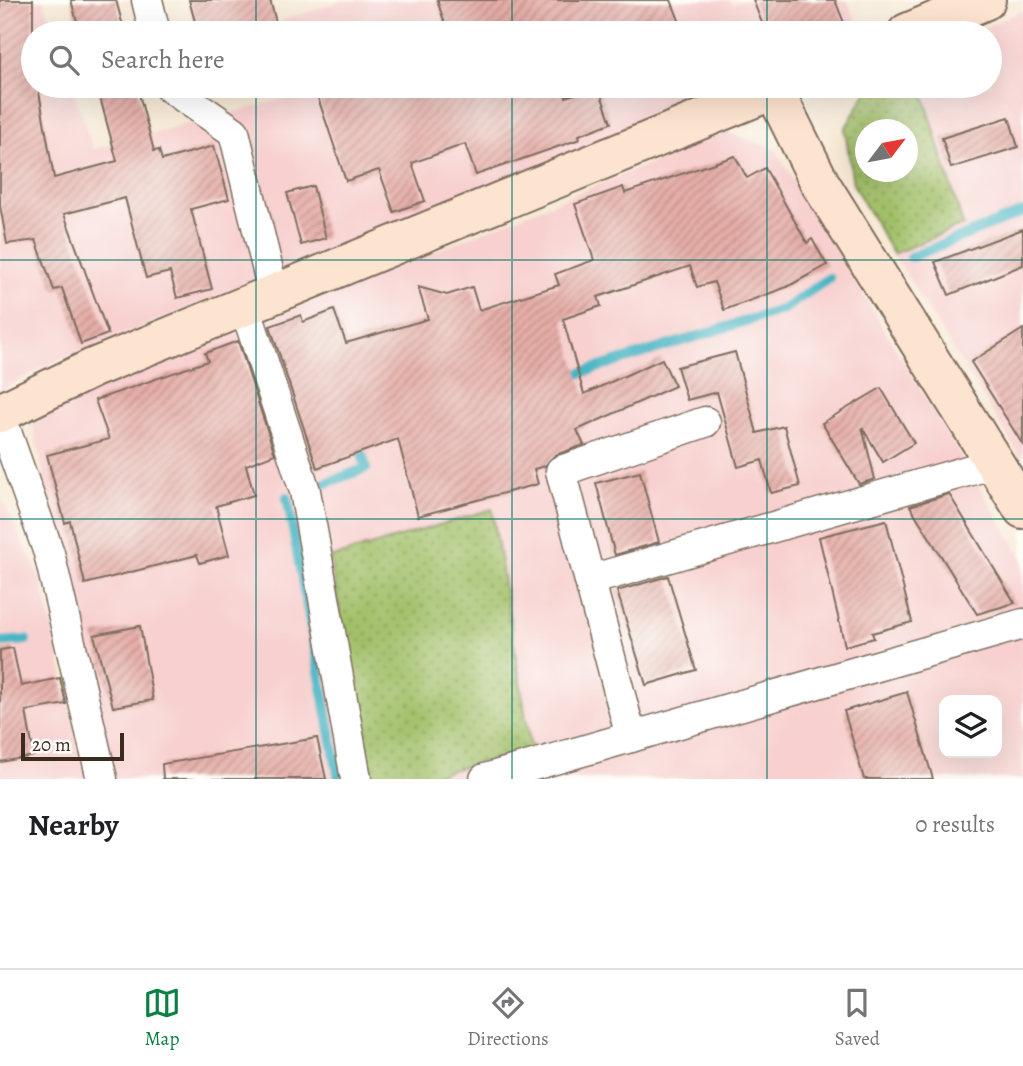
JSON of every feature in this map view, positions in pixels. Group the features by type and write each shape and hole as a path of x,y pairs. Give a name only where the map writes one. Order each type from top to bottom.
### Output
{"street":[{"path":"147,0 152,21"},
{"path":"936,21 986,0"},
{"path":"185,98 234,132 259,301 304,491 356,779"},
{"path":"102,779 49,554 0,414 93,368 755,98"},
{"path":"783,98 820,183 1023,509"},
{"path":"631,737 561,471 705,422"},
{"path":"590,580 995,463"},
{"path":"485,779 1023,624"}],"shaded area":[{"path":"0,0 44,0 51,21 21,21 21,98 76,98 93,149 288,98 704,98 43,367 0,391"},
{"path":"345,0 730,0 732,4 743,0 847,0 856,21 281,21"},
{"path":"1023,10 1023,460 893,254 963,225 925,98 1002,98 1002,21 999,21"},
{"path":"727,132 775,149 1023,559 1023,779 113,779 32,423 104,387"},
{"path":"0,495 41,581 87,779 0,779"}],"green space":[{"path":"863,98 925,98 963,225 893,254 853,184 845,129"},
{"path":"492,509 531,749 418,779 370,779 330,558"}],"building":[{"path":"0,0 33,0 33,21 21,21 21,98 40,98 54,178 117,161 100,98 140,98 154,151 159,150 162,160 214,146 229,199 191,209 212,289 177,298 170,272 146,278 125,198 64,214 108,334 81,344 62,288 54,290 36,240 7,244 0,206"},
{"path":"71,0 116,0 122,21 77,21"},
{"path":"189,0 270,0 276,21 195,21"},
{"path":"437,0 671,0 679,21 444,21"},
{"path":"753,0 835,0 843,21 761,21"},
{"path":"318,98 602,98 611,123 579,135 580,139 476,175 465,144 412,163 425,201 394,212 379,170 346,181"},
{"path":"1009,117 1018,147 951,168 942,138"},
{"path":"735,156 747,178 765,168 807,243 812,239 827,265 787,287 724,310 714,282 697,287 690,266 598,297 601,306 563,319 584,394 662,359 675,386 577,430 584,445 555,455 545,466 534,469 538,484 418,516 398,439 317,468 270,326 301,315 303,322 334,310 346,343 428,319 418,287 447,295 472,287 479,310 559,285 555,274 594,260 575,204 623,187 625,193"},
{"path":"313,186 326,238 301,245 287,193"},
{"path":"1023,229 1023,265 949,295 935,262"},
{"path":"1023,329 1023,445 971,362"},
{"path":"238,341 275,454 246,465 254,495 216,506 229,555 200,563 197,555 85,584 70,521 65,523 47,455 109,439 95,400 208,361 205,353"},
{"path":"735,352 757,433 784,426 800,486 771,493 762,460 738,467 717,392 687,400 677,367"},
{"path":"881,388 914,443 883,462 862,427 875,479 859,484 822,423"},
{"path":"640,472 659,542 615,555 596,483"},
{"path":"949,494 1015,603 977,614 910,506"},
{"path":"886,520 912,622 872,633 874,638 845,646 819,537"},
{"path":"668,576 696,670 646,685 617,591"},
{"path":"140,626 153,700 113,707 94,635"},
{"path":"13,648 21,686 60,678 66,704 26,711 34,756 0,762 0,650"},
{"path":"907,692 933,779 864,779 844,711"},
{"path":"317,738 326,779 163,779 162,764"}],"waterway":[{"path":"911,257 1023,212"},
{"path":"565,378 784,309 829,278"},
{"path":"321,485 366,468 359,443 362,442"},
{"path":"287,497 339,779"},
{"path":"0,642 26,640"}]}
